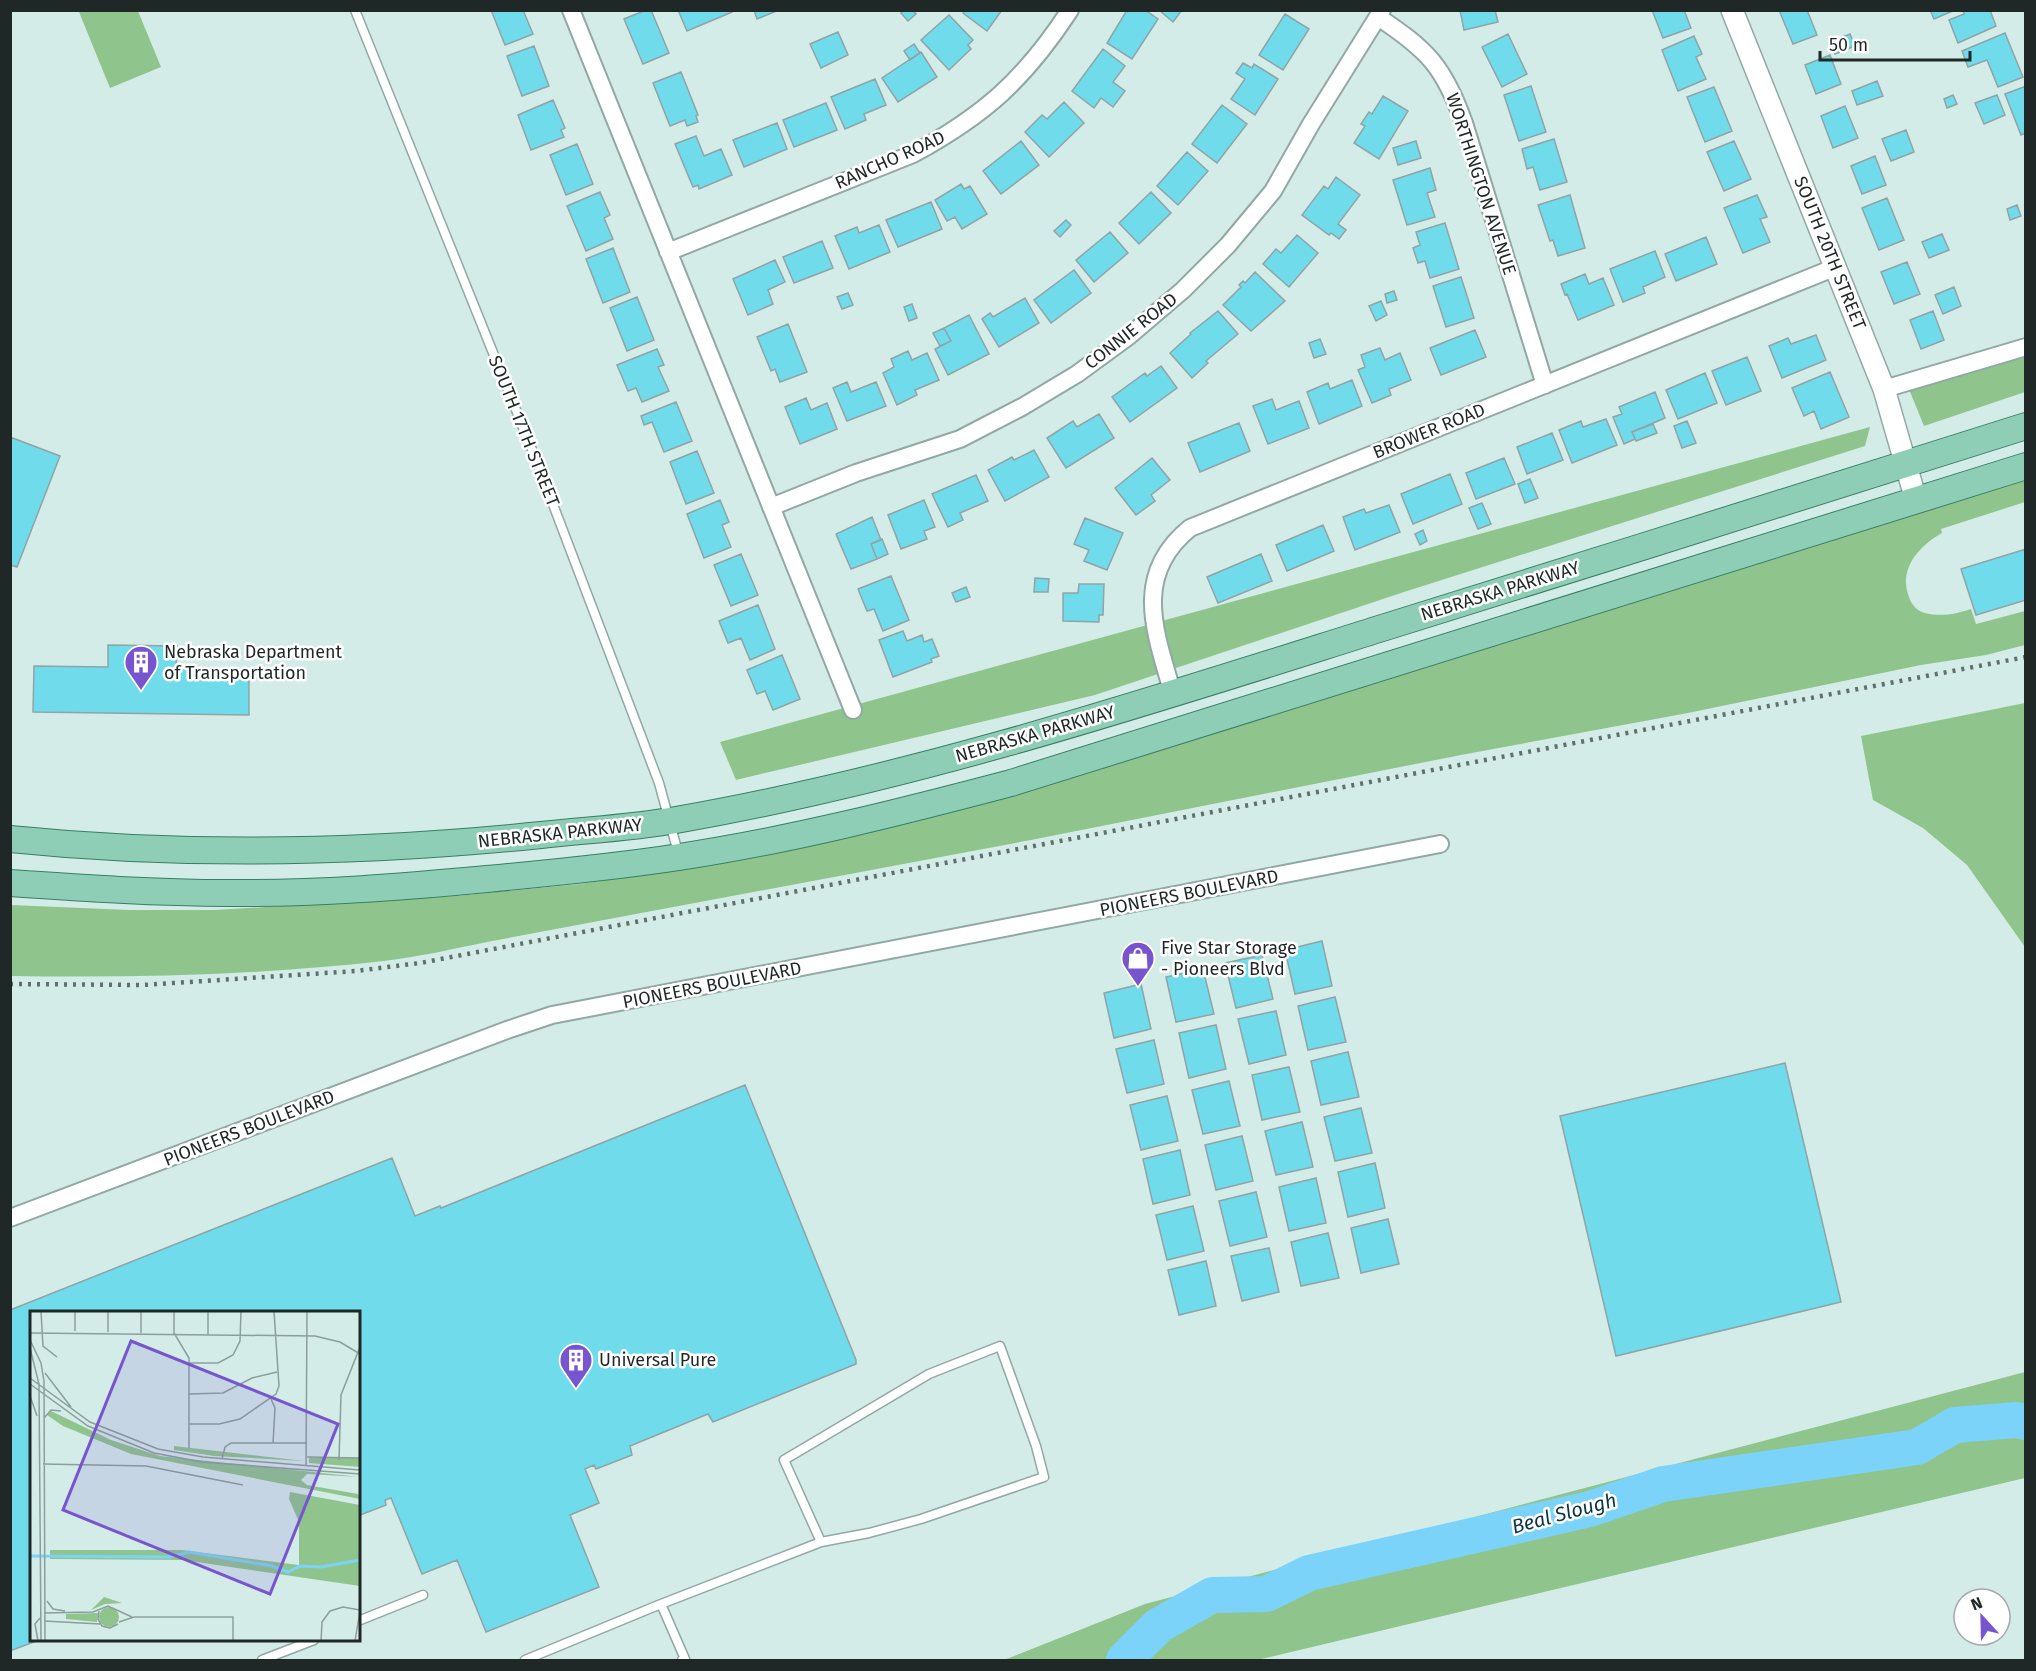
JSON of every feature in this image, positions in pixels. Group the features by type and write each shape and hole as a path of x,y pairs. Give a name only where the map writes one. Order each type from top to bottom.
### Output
{"main road":[{"name":"NEBRASKA PARKWAY","path":"10,839 136,848 256,851 368,848 480,841 670,821 794,797 891,775 1002,745 1173,694 2025,426"},
{"name":"NEBRASKA PARKWAY","path":"10,883 76,888 231,893 341,890 564,872 679,857 806,834 1011,783 2025,466"}],"street":[{"path":"572,10 854,710"},
{"name":"RANCHO ROAD","path":"668,252 914,154 952,133 988,107 1020,77 1052,39 1070,10"},
{"name":"SOUTH 20TH STREET","path":"1732,10 1884,389 1916,500"},
{"name":"WORTHINGTON AVENUE","path":"1380,14 1425,52 1448,83 1464,123 1545,385"},
{"name":"CONNIE ROAD","path":"771,507 856,473 960,439 1077,374 1129,336 1183,291 1228,245 1273,191 1311,124 1380,14"},
{"name":"BROWER ROAD","path":"1173,694 1156,627 1154,579 1166,551 1190,528 1836,267"},
{"path":"1884,389 2025,347"},
{"name":"PIONEERS BOULEVARD","path":"10,1218 507,1030 552,1016 1440,844"}],"lane":[{"name":"SOUTH 17TH STREET","path":"355,10 535,457 658,783 679,857"},
{"path":"525,1660 661,1604 822,1542 869,1533 921,1519 1044,1477 1036,1446 1000,1346 929,1374 784,1460 822,1542"},
{"path":"360,1620 423,1595"},
{"path":"661,1604 685,1659 682,1660"},
{"path":"262,1660 311,1641"}],"green space":[{"path":"83,10 138,11 161,67 110,88 79,12"},
{"path":"2025,347 2025,392 1924,426 1906,382"},
{"path":"1870,427 1865,446 1404,592 1095,695 736,780 720,742"},
{"path":"2025,479 2025,502 1941,529 1942,533 1913,559 1906,577 1906,587 1911,602 1925,613 1937,615 1971,609 1976,624 2025,611 2025,645 1986,655 1921,665 1688,713 1461,755 1031,840 410,957 337,966 244,972 151,976 11,976 11,905 129,910 214,910 456,896 580,884 710,865 820,844 1027,791 1143,756"},
{"path":"2026,703 2025,947 1967,865 1923,828 1873,800 1861,736"},
{"path":"2025,1372 2025,1478 1257,1660 1004,1660 1145,1604"}],"building":[{"path":"491,10 523,10 533,34 505,45"},
{"path":"651,10 669,53 643,64 624,19"},
{"path":"678,10 731,10 732,12 687,31"},
{"path":"754,10 779,10 757,19"},
{"path":"904,10 913,10 916,14 908,21 901,13"},
{"path":"965,10 1002,10 987,31 963,13"},
{"path":"1127,10 1145,10 1158,19 1132,59 1107,43"},
{"path":"1159,10 1182,10 1173,22"},
{"path":"1460,10 1495,10 1498,22 1464,30"},
{"path":"1652,10 1684,10 1691,28 1663,38"},
{"path":"1779,10 1807,10 1817,35 1793,44"},
{"path":"1930,10 1955,10 1934,19"},
{"path":"1963,10 1990,10 1996,26 1958,43 1949,20 1964,14"},
{"path":"1285,14 1309,29 1283,70 1259,55"},
{"path":"949,15 973,40 968,45 971,49 949,70 921,40"},
{"path":"838,32 848,55 821,68 810,44"},
{"path":"2005,33 2023,77 1998,87 1987,60 1968,67 1962,51"},
{"path":"1508,34 1527,74 1502,87 1482,47"},
{"path":"1850,34 1855,46 1835,54 1830,42"},
{"path":"1694,36 1702,54 1696,57 1706,79 1678,91 1662,50"},
{"path":"914,44 920,53 910,60 904,51"},
{"path":"534,46 549,86 522,96 507,56"},
{"path":"1103,49 1125,66 1113,82 1125,91 1113,107 1101,98 1094,108 1072,91"},
{"path":"921,52 937,77 898,102 882,78"},
{"path":"1830,55 1841,84 1816,94 1805,65"},
{"path":"1243,63 1252,68 1254,64 1278,79 1255,115 1231,99 1245,79 1236,73"},
{"path":"681,72 698,115 696,116 698,122 687,126 685,120 670,126 653,83"},
{"path":"875,79 886,105 864,114 866,120 845,129 831,97"},
{"path":"1877,81 1883,96 1857,105 1852,91"},
{"path":"1531,86 1546,132 1519,141 1504,95"},
{"path":"2026,86 2026,133 2021,135 2005,94"},
{"path":"1714,87 1732,131 1705,142 1687,97"},
{"path":"1953,95 1957,104 1947,108 1944,99"},
{"path":"1997,95 2005,115 1984,124 1975,103"},
{"path":"1383,96 1408,111 1379,159 1354,143 1365,126 1361,124 1369,112 1372,114"},
{"path":"553,100 565,128 561,130 564,137 531,150 518,115"},
{"path":"1064,102 1084,123 1049,157 1025,132 1042,115 1047,119"},
{"path":"826,103 837,130 794,147 783,120"},
{"path":"1222,105 1247,124 1217,163 1192,144"},
{"path":"1845,106 1858,138 1833,148 1821,116"},
{"path":"777,123 787,149 744,167 733,140"},
{"path":"1906,130 1914,152 1891,161 1882,139"},
{"path":"696,136 704,156 721,149 732,175 699,189 698,185 693,187 675,144"},
{"path":"1554,139 1567,182 1540,190 1533,167 1527,169 1522,149"},
{"path":"1021,141 1039,165 1001,194 983,171"},
{"path":"1416,141 1421,158 1398,165 1393,148"},
{"path":"1734,141 1751,179 1724,191 1707,152"},
{"path":"577,144 593,184 566,195 550,155"},
{"path":"1187,152 1208,171 1178,205 1157,186"},
{"path":"1875,156 1886,185 1862,194 1851,166"},
{"path":"1430,168 1436,190 1427,193 1435,217 1407,225 1393,180"},
{"path":"1336,177 1360,195 1338,224 1346,230 1339,239 1331,233 1329,235 1302,215 1324,186 1328,189"},
{"path":"961,184 964,189 970,186 987,214 962,229 955,217 947,221 935,200"},
{"path":"600,192 610,215 604,218 613,239 586,251 567,206"},
{"path":"1151,192 1171,213 1139,244 1119,223"},
{"path":"1570,195 1585,248 1558,256 1553,240 1550,241 1538,205"},
{"path":"1757,195 1767,217 1760,219 1770,242 1743,253 1724,208"},
{"path":"1887,198 1904,240 1879,250 1862,208"},
{"path":"931,202 942,229 898,247 886,220"},
{"path":"2017,205 2021,216 2010,220 2007,209"},
{"path":"1066,220 1071,225 1060,237 1054,231"},
{"path":"1445,223 1459,269 1430,278 1425,261 1418,263 1413,248 1420,245 1416,232"},
{"path":"879,225 890,252 849,269 835,236 857,227 859,233"},
{"path":"1110,232 1128,253 1094,282 1076,260"},
{"path":"1942,234 1949,250 1929,258 1922,242"},
{"path":"1297,235 1318,253 1289,287 1263,264 1276,249 1281,253"},
{"path":"1706,237 1717,264 1676,281 1665,254"},
{"path":"822,241 833,268 794,283 783,257"},
{"path":"613,248 630,292 603,303 586,259"},
{"path":"1655,251 1665,277 1643,287 1645,293 1623,302 1610,269"},
{"path":"775,260 785,282 768,290 773,304 748,315 733,279"},
{"path":"1907,262 1920,294 1894,304 1881,272"},
{"path":"1074,270 1091,293 1051,323 1034,300"},
{"path":"1255,272 1285,301 1251,331 1223,305 1241,287 1239,285 1243,281 1245,283"},
{"path":"1585,274 1589,284 1603,278 1614,305 1578,320 1561,284"},
{"path":"1461,277 1474,318 1446,327 1433,286"},
{"path":"1954,287 1961,306 1943,314 1935,295"},
{"path":"1394,291 1397,300 1387,303 1385,294"},
{"path":"848,293 853,305 842,309 837,297"},
{"path":"637,297 654,340 627,351 610,308"},
{"path":"1025,298 1039,323 999,347 982,319 990,313 993,317"},
{"path":"1381,301 1387,315 1376,321 1369,306"},
{"path":"912,304 917,318 909,321 904,307"},
{"path":"1218,311 1238,334 1206,361 1208,363 1192,378 1170,353 1190,333"},
{"path":"1933,311 1944,340 1921,349 1910,320"},
{"path":"969,315 989,354 948,375 935,349 951,341 944,328"},
{"path":"788,324 807,372 780,382 775,369 771,371 757,337"},
{"path":"944,328 951,341 940,346 933,333"},
{"path":"1475,330 1486,357 1441,375 1430,348"},
{"path":"1816,335 1826,360 1782,378 1769,346 1788,338 1791,344"},
{"path":"1320,339 1326,354 1314,358 1309,343"},
{"path":"1380,348 1385,360 1400,353 1411,380 1389,389 1391,395 1372,403 1358,370 1365,367 1361,355"},
{"path":"657,349 664,365 658,367 669,391 642,402 636,388 628,391 617,365"},
{"path":"908,351 912,360 927,353 939,380 915,390 917,395 897,405 883,373 894,367 891,359"},
{"path":"1747,357 1761,391 1726,405 1712,371"},
{"path":"1161,366 1177,388 1130,422 1112,397 1145,373 1147,376"},
{"path":"1830,372 1849,417 1821,429 1814,411 1804,416 1792,388"},
{"path":"1705,373 1717,403 1678,419 1666,390"},
{"path":"1352,380 1362,406 1319,424 1307,392 1328,383 1330,389"},
{"path":"847,382 851,392 876,382 886,406 847,421 833,388"},
{"path":"1655,392 1665,418 1632,432 1635,439 1624,444 1613,417 1622,414 1619,407"},
{"path":"806,398 811,410 827,403 837,429 800,444 785,407"},
{"path":"1272,399 1276,410 1299,401 1309,428 1268,444 1253,406"},
{"path":"676,402 692,441 664,452 652,422 644,425 641,416"},
{"path":"1099,414 1114,438 1066,468 1047,438 1073,421 1077,427"},
{"path":"1606,419 1617,445 1572,463 1559,430 1581,421 1583,427"},
{"path":"1687,421 1696,443 1682,448 1674,426"},
{"path":"1239,423 1250,451 1200,472 1188,443"},
{"path":"1653,424 1657,433 1636,441 1632,432"},
{"path":"1552,433 1563,460 1527,474 1517,447"},
{"path":"10,437 60,456 17,567 10,565"},
{"path":"1034,450 1049,477 1005,501 988,470 1012,457 1014,460"},
{"path":"697,451 714,493 686,504 670,462"},
{"path":"1152,458 1170,480 1151,495 1155,501 1136,515 1115,488"},
{"path":"1504,458 1515,484 1476,499 1466,473"},
{"path":"1450,474 1462,504 1413,524 1401,494"},
{"path":"976,475 988,501 960,513 963,520 948,527 932,494"},
{"path":"1530,479 1538,498 1525,503 1518,484"},
{"path":"720,500 729,522 722,525 731,547 704,558 687,514"},
{"path":"924,500 935,527 924,531 927,539 901,549 888,515"},
{"path":"1482,503 1491,524 1478,529 1469,508"},
{"path":"1389,505 1400,532 1355,550 1343,517 1364,509 1366,513"},
{"path":"872,517 881,540 871,544 877,559 851,569 836,534"},
{"path":"1085,518 1123,533 1107,570 1084,561 1089,550 1074,544"},
{"path":"1323,525 1334,551 1287,571 1276,545"},
{"path":"1423,530 1427,541 1420,545 1415,534"},
{"path":"882,539 888,554 877,559 871,544"},
{"path":"2026,549 2026,600 1976,615 1961,569"},
{"path":"741,554 758,595 731,606 714,565"},
{"path":"1261,554 1272,581 1218,603 1207,577"},
{"path":"891,576 909,620 883,631 874,609 867,611 858,589"},
{"path":"1035,578 1049,579 1048,592 1034,592"},
{"path":"1079,584 1104,584 1103,615 1099,615 1099,622 1063,621 1063,593 1078,593"},
{"path":"966,587 970,597 956,602 952,593"},
{"path":"758,605 775,649 750,660 741,638 728,643 719,621"},
{"path":"903,631 907,641 922,635 924,642 932,639 939,656 931,659 932,662 893,677 879,640"},
{"name":"Nebraska Department of Transportation","path":"108,645 177,646 176,669 249,670 249,715 33,712 34,666 108,667"},
{"path":"782,655 800,699 773,710 765,691 757,694 747,670"},
{"path":"1322,941 1332,986 1295,994 1285,950"},
{"path":"1262,955 1273,999 1236,1008 1225,963"},
{"path":"1203,969 1214,1014 1176,1022 1166,977"},
{"path":"1141,984 1151,1029 1114,1038 1104,993"},
{"path":"1335,997 1346,1042 1308,1050 1298,1006"},
{"path":"1276,1011 1286,1055 1249,1064 1238,1019"},
{"path":"1216,1025 1226,1069 1189,1078 1179,1033"},
{"path":"1154,1040 1164,1084 1127,1093 1116,1049"},
{"path":"1348,1052 1359,1097 1321,1105 1311,1061"},
{"path":"1785,1063 1841,1302 1616,1356 1560,1116"},
{"path":"1289,1067 1300,1112 1262,1120 1252,1075"},
{"path":"1229,1081 1240,1126 1203,1134 1192,1090"},
{"name":"Universal Pure","path":"745,1085 856,1364 713,1422 708,1414 630,1446 632,1455 596,1469 594,1465 585,1469 599,1503 570,1515 599,1587 486,1632 457,1560 422,1574 391,1498 385,1500 386,1505 360,1515 360,1311 30,1311 30,1641 36,1641 10,1651 10,1310 392,1158 415,1216 440,1206 441,1208"},
{"path":"1167,1096 1178,1141 1141,1150 1130,1105"},
{"path":"1361,1108 1372,1153 1335,1161 1324,1117"},
{"path":"1302,1122 1313,1167 1276,1175 1265,1131"},
{"path":"1242,1136 1253,1181 1216,1190 1205,1145"},
{"path":"1180,1150 1190,1195 1153,1204 1143,1159"},
{"path":"1375,1163 1385,1208 1348,1217 1338,1172"},
{"path":"1316,1178 1326,1223 1289,1231 1279,1187"},
{"path":"1256,1192 1267,1237 1230,1246 1219,1201"},
{"path":"1193,1206 1204,1251 1167,1260 1156,1215"},
{"path":"1388,1219 1399,1264 1361,1273 1351,1228"},
{"path":"1328,1233 1339,1278 1301,1286 1291,1242"},
{"path":"1269,1248 1279,1292 1242,1301 1231,1256"},
{"path":"1206,1261 1216,1306 1179,1315 1168,1270"}],"waterway":[{"name":"Beal Slough","path":"1124,1660 1158,1626 1212,1595 1266,1594 1309,1573 1590,1509 1663,1484 1917,1447 1955,1425 2016,1420 2026,1422"}],"railway":[{"path":"10,984 143,985 356,971 420,963 2026,657"}],"place":[{"name":"Nebraska Department of Transportation","path":"141,691"},
{"name":"Five Star Storage - Pioneers Blvd","path":"1138,987"},
{"name":"Universal Pure","path":"576,1389"}]}
